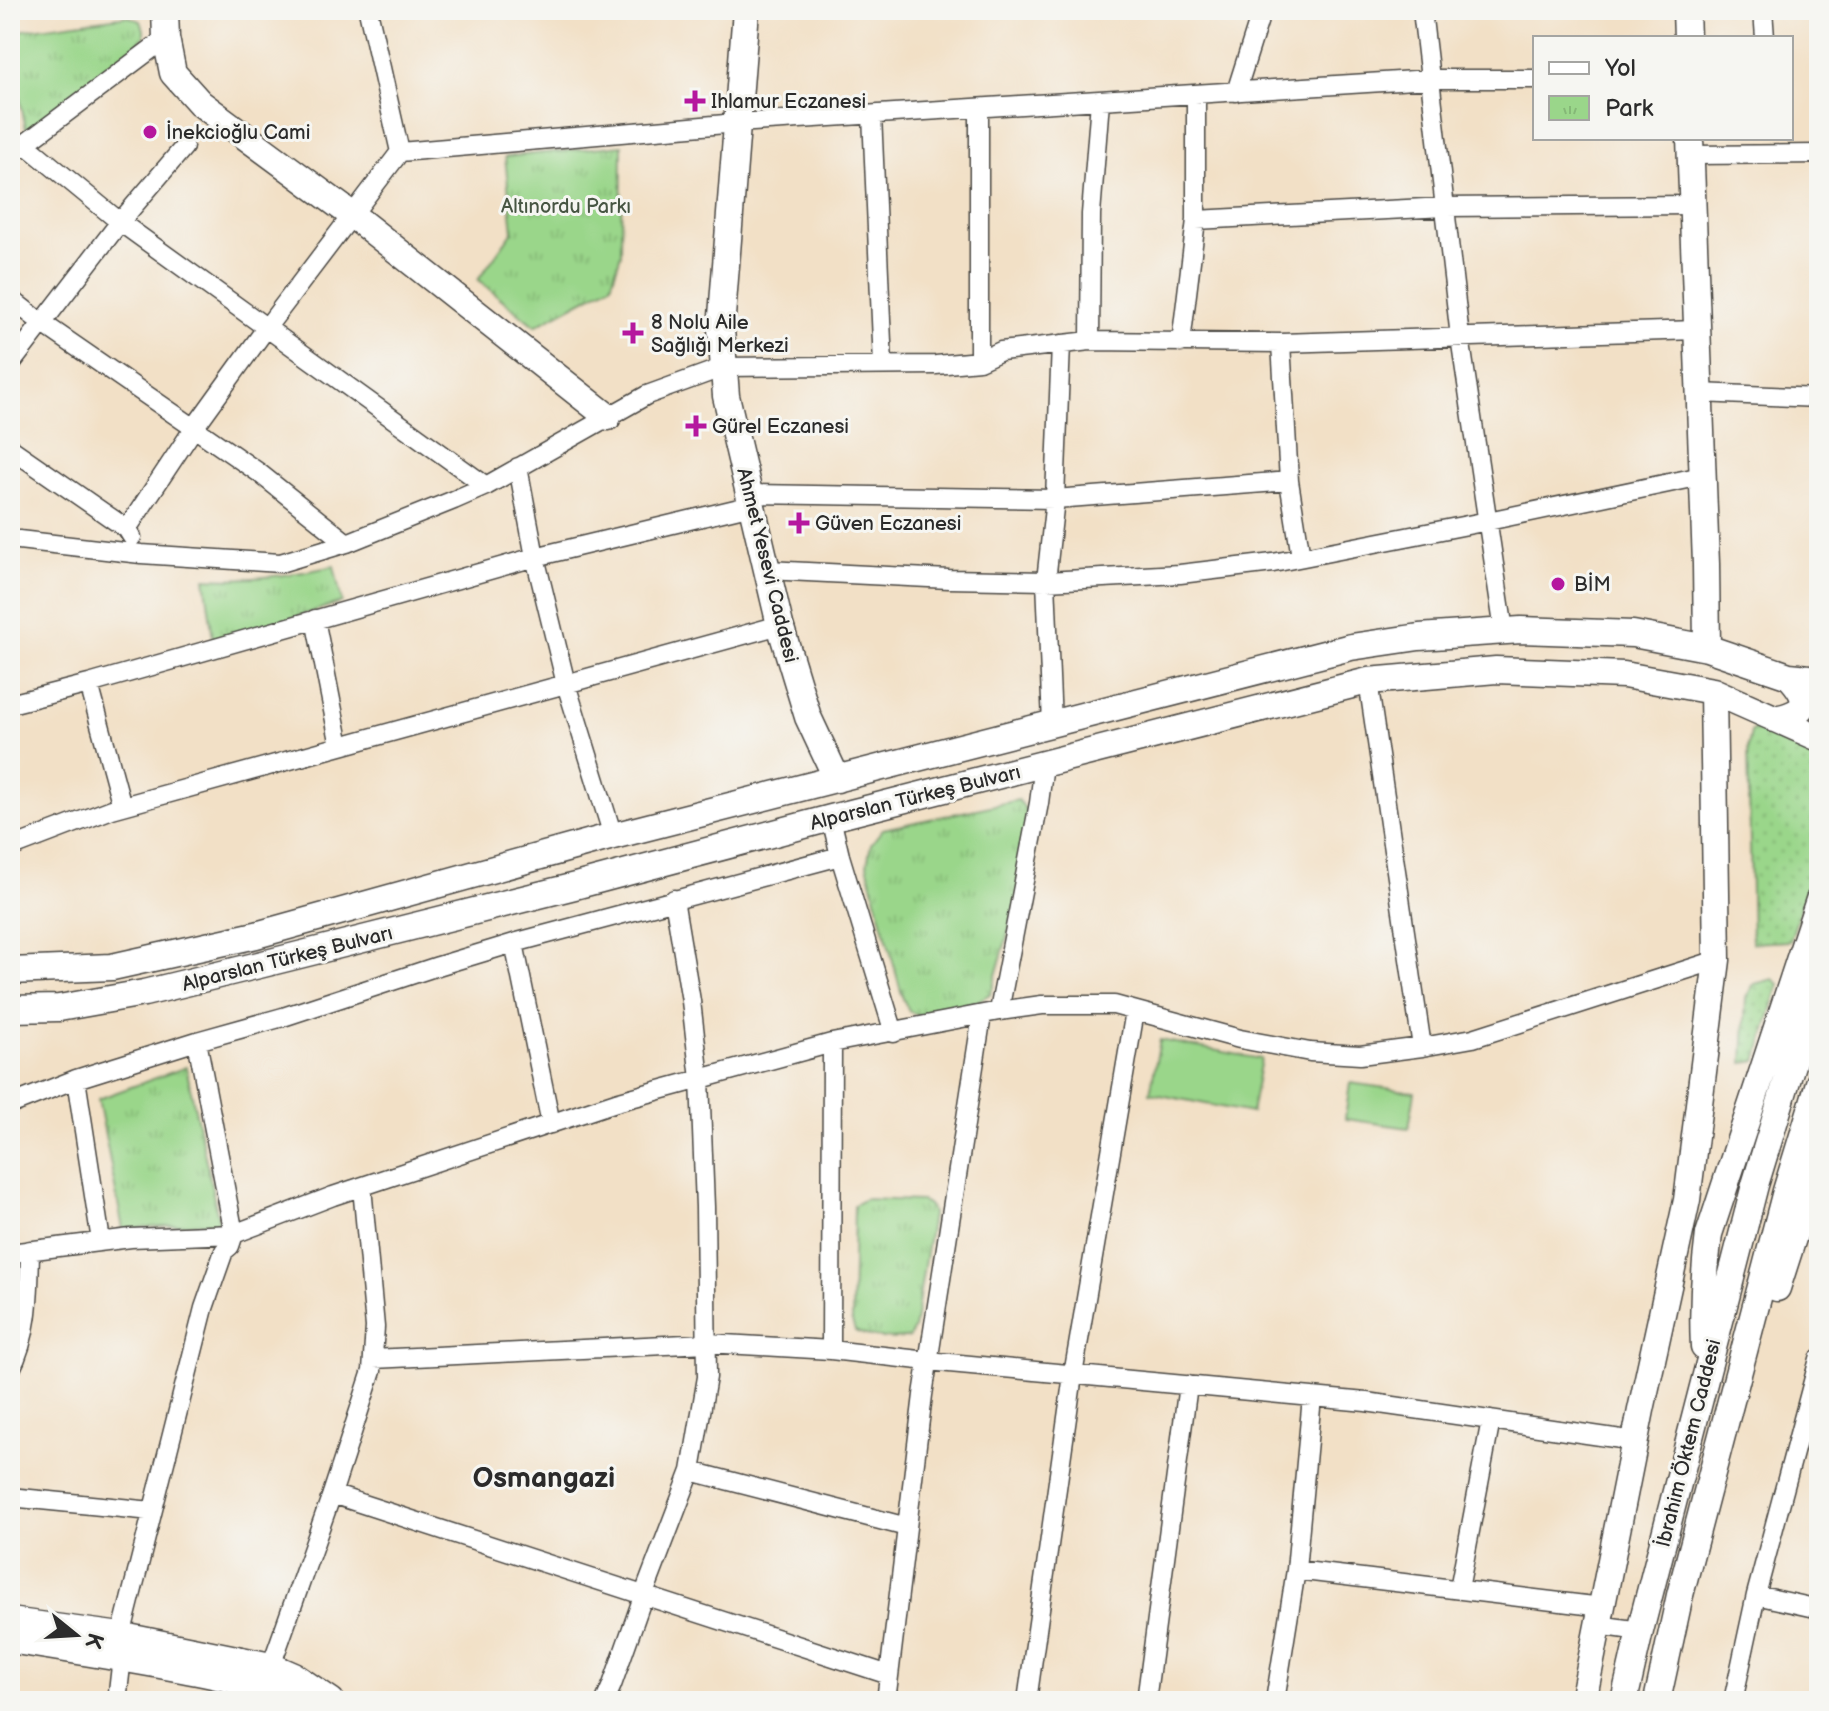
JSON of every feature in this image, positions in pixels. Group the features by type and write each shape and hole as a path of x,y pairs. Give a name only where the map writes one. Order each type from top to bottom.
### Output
{"main road":[{"path":"165,10 166,38 173,73 200,103 352,215 608,417"},
{"name":"Ahmet Yesevi Caddesi","path":"746,10 721,329 726,396 780,625 808,717 837,779"},
{"path":"1686,10 1687,36"},
{"path":"1690,147 1707,648"},
{"name":"Alparslan Türkeş Bulvarı","path":"10,971 112,967 256,935 613,836 1351,647 1419,637 1521,630 1633,634 1707,648 1789,676 1819,679"},
{"name":"Alparslan Türkeş Bulvarı","path":"10,1009 59,1008 144,993 575,886 1368,681 1496,670 1624,675 1713,691 1819,738"},
{"path":"1775,719 1800,712 1804,704 1801,688 1789,676"},
{"path":"1583,1701 1687,1200 1717,960 1713,691"},
{"path":"1705,1379 1702,1307 1709,1234 1819,900"},
{"name":"İbrahim Öktem Caddesi","path":"1624,1701 1755,1185 1819,976"},
{"name":"İbrahim Öktem Caddesi","path":"1657,1701 1680,1595 1786,1191 1819,1083"},
{"path":"1736,1383 1781,1276 1819,1157"},
{"path":"10,1621 121,1646 238,1680 288,1701"},
{"path":"10,1640 121,1646 271,1666 294,1676 331,1701"}],"street":[{"path":"368,10 400,152"},
{"path":"1422,10 1460,337 1504,631"},
{"path":"1763,10 1765,36"},
{"path":"1236,92 1263,11"},
{"path":"166,38 17,149 486,486"},
{"path":"127,529 194,428 267,327 400,152 737,123 1430,79 1533,79"},
{"path":"1181,343 1196,220 1196,95"},
{"path":"1090,341 1091,214 1100,101"},
{"path":"979,108 979,361"},
{"path":"872,115 883,365"},
{"path":"1690,147 1770,146 1819,154"},
{"path":"10,365 120,222 184,147"},
{"path":"1196,220 1445,207 1692,205"},
{"path":"10,298 258,472 347,543"},
{"path":"10,539 141,554 280,563 347,543 486,486 647,395 724,367 936,365 979,361 1001,351 1090,341 1281,343 1697,330"},
{"path":"1281,343 1289,481 1301,557"},
{"path":"1052,724 1046,581 1055,499 1061,344"},
{"path":"1699,393 1819,398"},
{"path":"10,448 127,529 141,554"},
{"path":"518,467 535,557 566,684 613,836"},
{"path":"767,570 1046,581 1180,574 1273,563 1702,476"},
{"path":"10,704 751,499 1055,499 1289,481"},
{"path":"315,619 340,746"},
{"path":"10,848 122,806 780,625"},
{"path":"1368,681 1422,1047"},
{"path":"89,684 122,806"},
{"path":"886,1701 928,1361 990,1013 1039,803 1044,764"},
{"path":"831,818 894,1033"},
{"path":"10,1105 76,1079 514,943 840,856"},
{"path":"605,1701 691,1471 707,1377 700,1079 674,899"},
{"path":"514,943 551,1124"},
{"path":"10,1253 131,1238 234,1234 362,1187 616,1102 832,1043 990,1013 1042,1005 1114,1005 1240,1039 1310,1052 1360,1055 1473,1038 1717,960"},
{"path":"1027,1701 1073,1375 1135,1011"},
{"path":"117,1701 121,1646 152,1511 204,1308 224,1251 230,1246 234,1234 197,1041"},
{"path":"831,1350 832,1043"},
{"path":"76,1079 101,1241"},
{"path":"271,1666 372,1371 375,1327 362,1187"},
{"path":"10,1371 24,1336 28,1313 30,1250"},
{"path":"373,1359 707,1343 831,1350 1366,1402 1635,1441"},
{"path":"1733,1701 1756,1595 1811,1423 1819,1359"},
{"path":"1146,1701 1188,1385"},
{"path":"1275,1701 1296,1570 1312,1397"},
{"path":"1459,1589 1491,1420"},
{"path":"691,1471 907,1527"},
{"path":"332,1494 889,1675"},
{"path":"10,1497 152,1511"},
{"path":"1296,1570 1459,1589 1600,1616 1640,1631"},
{"path":"1756,1595 1819,1609"}],"green space":[{"path":"127,16 141,21 144,37 128,54 27,134 10,49 10,32"},
{"name":"Altınordu Parkı","path":"622,145 621,254 611,285 535,326 478,280 513,231 505,157"},
{"path":"334,566 342,602 213,639 205,578 270,577"},
{"path":"1758,725 1819,758 1819,849 1790,941 1752,943 1748,746 1751,732"},
{"path":"1018,800 1034,819 1035,839 991,993 978,1001 923,1017 909,1011 903,999 867,865 871,844 883,829"},
{"path":"1773,979 1779,984 1757,1061 1743,1063 1746,997 1754,984"},
{"path":"1160,1040 1261,1059 1251,1113 1150,1093"},
{"path":"186,1067 219,1222 123,1229 98,1099"},
{"path":"1350,1083 1415,1092 1409,1128 1345,1119"},
{"path":"865,1199 921,1201 931,1210 914,1329 909,1337 889,1339 868,1335 855,1331 852,1322 854,1205"}],"place":[{"name":"Ihlamur Eczanesi","path":"695,101"},
{"name":"İnekcioğlu Cami","path":"150,132"},
{"name":"8 Nolu Aile Sağlığı Merkezi","path":"633,333"},
{"name":"Gürel Eczanesi","path":"696,426"},
{"name":"Güven Eczanesi","path":"799,523"},
{"name":"BİM","path":"1558,584"}],"district":[{"name":"Osmangazi","path":"544,1477"}]}
